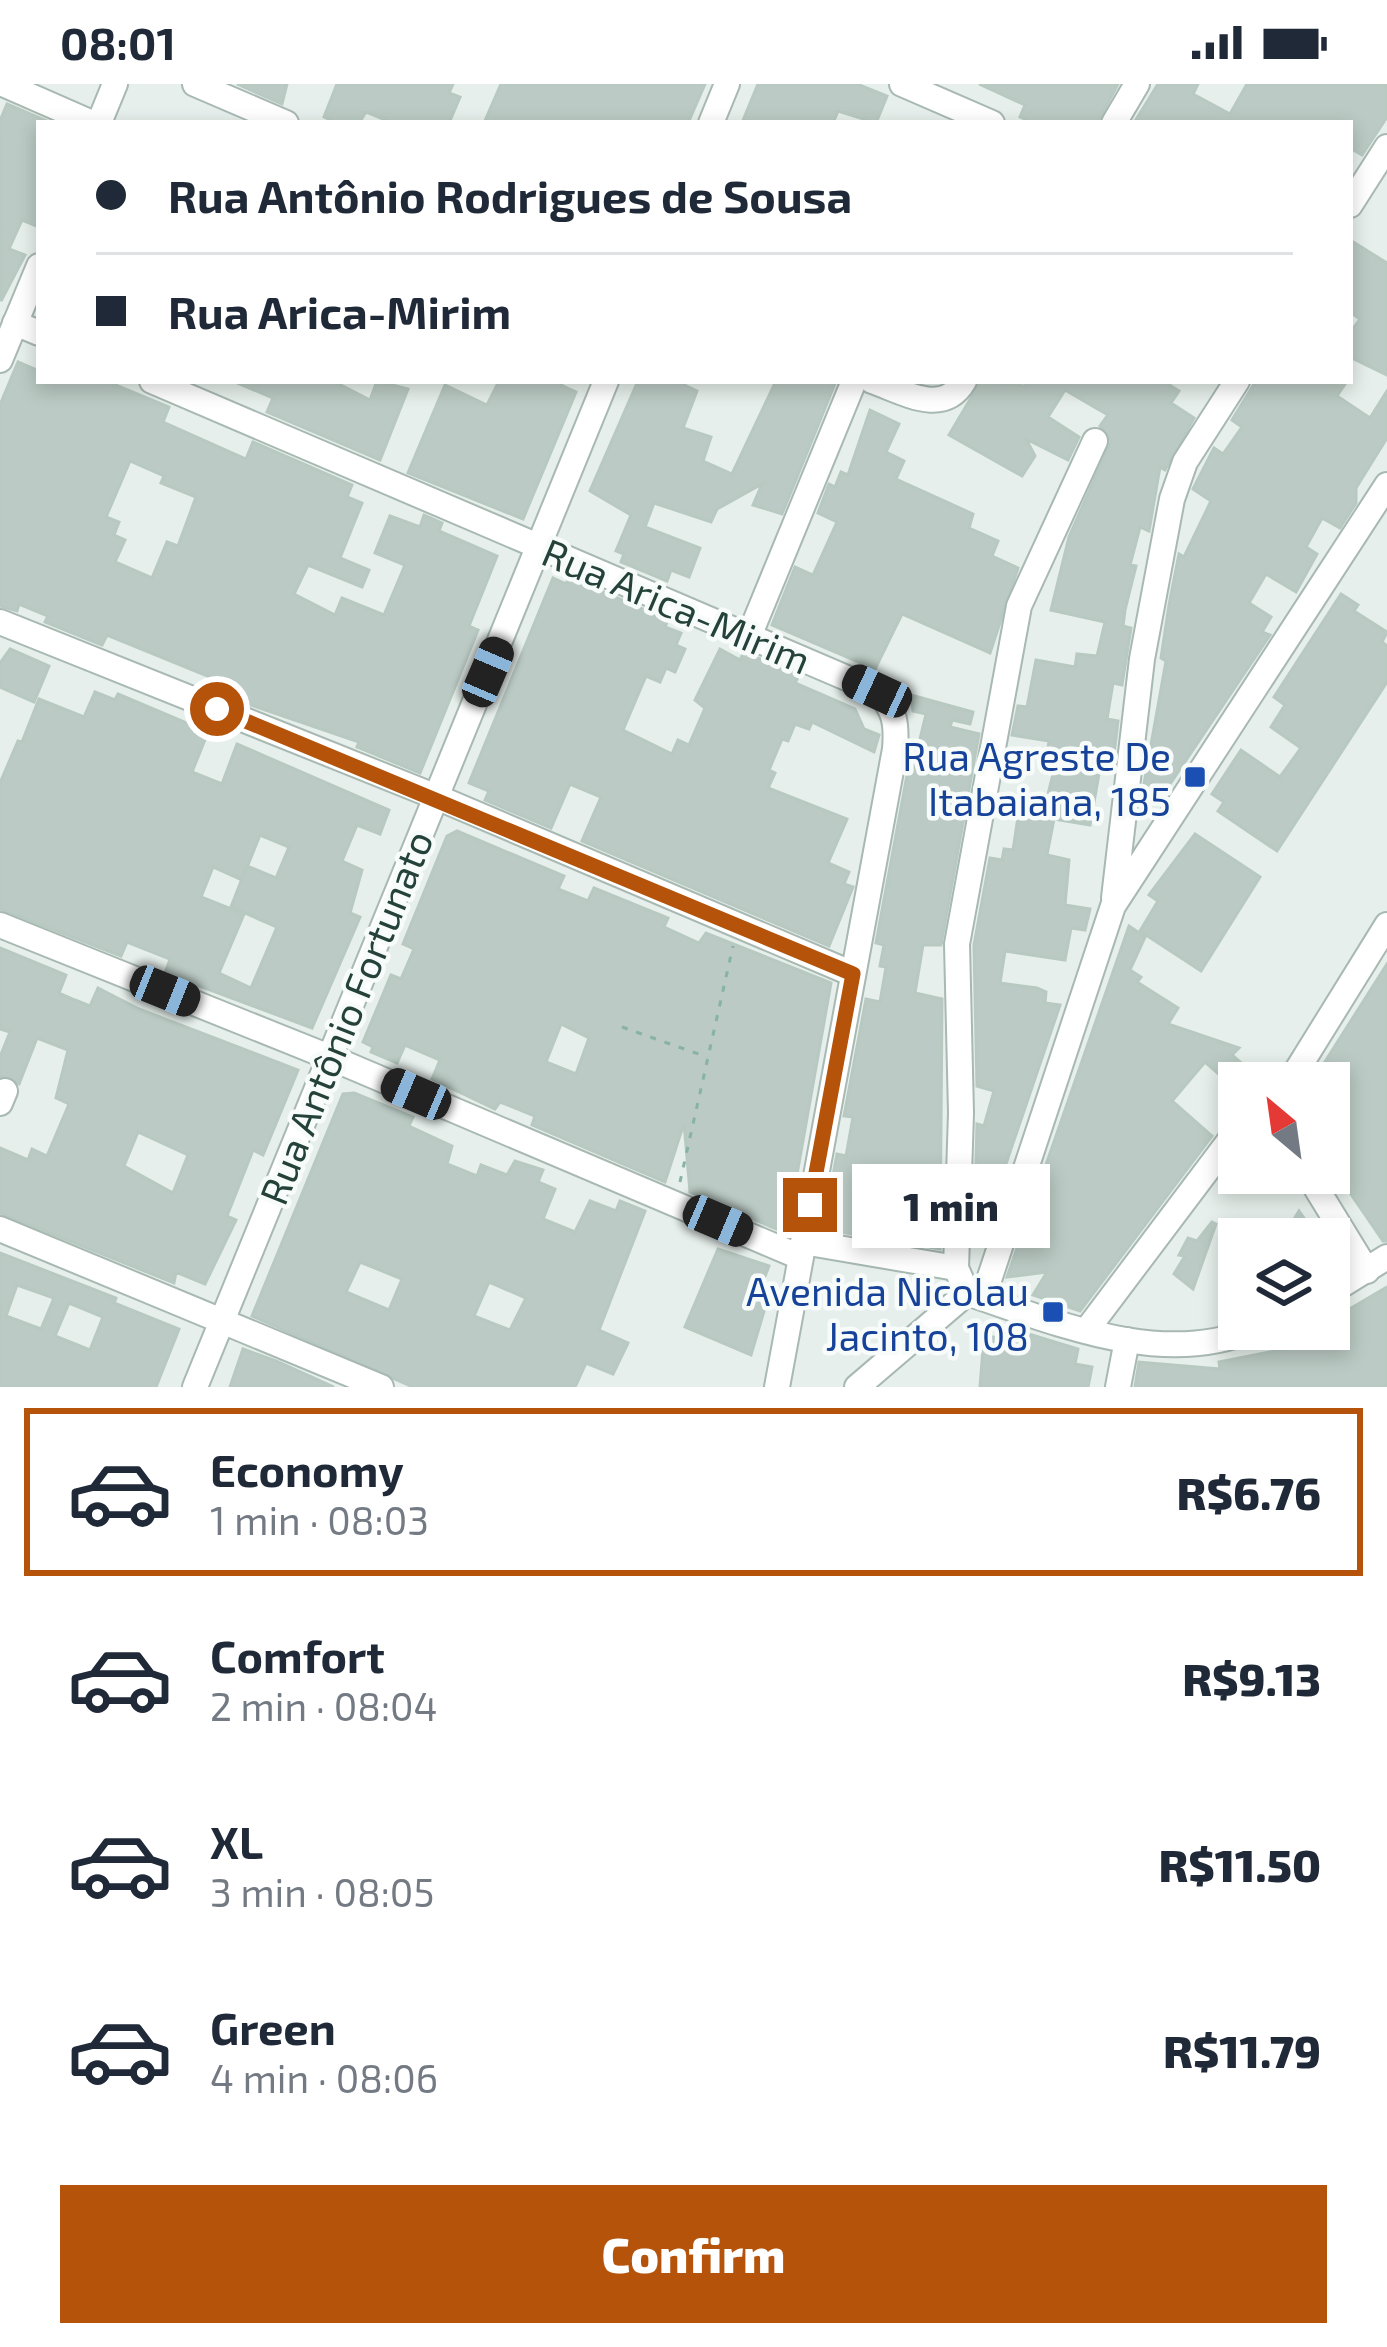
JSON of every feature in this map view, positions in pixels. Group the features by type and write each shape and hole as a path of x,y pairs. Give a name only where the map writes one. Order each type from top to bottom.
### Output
{"street":[{"path":"3,84 88,120"},
{"path":"97,120 115,84"},
{"path":"195,84 279,120"},
{"path":"712,120 727,84"},
{"path":"902,84 985,120"},
{"path":"1116,120 1137,84"},
{"path":"1353,200 1387,147"},
{"path":"0,360 27,328 36,282"},
{"name":"Rua Arica-Mirim","path":"159,384 750,634 877,691 893,712 895,749 777,1387"},
{"name":"Rua Antônio Fortunato","path":"195,1387 606,384"},
{"path":"750,634 853,384"},
{"path":"881,384 935,402 957,394 962,384"},
{"path":"857,1387 975,1295 1113,906 1142,659 1172,500 1185,463 1235,384"},
{"path":"1095,441 1035,566 1013,629 957,944 961,1113 956,1268 975,1295 1086,1331 1127,1340 1186,1343 1218,1336"},
{"path":"1113,906 1387,485"},
{"path":"0,622 434,796 853,974"},
{"path":"0,925 676,1203 802,1249 956,1268"},
{"path":"1301,1062 1387,925"},
{"path":"1086,1331 1218,1156"},
{"path":"1322,1194 1377,1264 1350,1280"},
{"path":"0,1229 381,1387"},
{"path":"1118,1387 1127,1340"}],"path":[{"path":"676,1203 737,926"},
{"path":"622,1027 709,1058"}],"building":[{"path":"237,84 287,84 282,104"},
{"path":"337,84 453,84 449,93 460,97 450,120 386,120 366,112 361,120 324,117"},
{"path":"501,84 705,84 689,120 485,120"},
{"path":"758,84 857,84 887,96 877,120 838,111 834,120 743,120"},
{"path":"979,84 1118,84 1099,120 1027,120 1020,117 1025,105"},
{"path":"1158,84 1198,84 1193,94 1230,114 1247,84 1387,84 1387,117 1362,155 1353,150 1353,120 1136,120"},
{"path":"7,104 44,120 36,120 36,226 22,220 9,249 25,255 1,301 0,121"},
{"path":"1353,242 1387,263 1387,375 1353,358 1353,329 1360,319 1353,314"},
{"path":"18,362 36,370 36,384 113,384 169,407 163,422 246,459 253,442 352,485 347,497 362,503 340,558 369,570 362,587 308,565 294,594 335,615 342,598 384,615 405,565 375,553 390,516 420,527 424,515 442,523 439,531 497,556 469,626 478,630 420,773 357,747 359,742 248,704 207,684 210,677 107,635 102,645 45,622 48,616 19,604 17,611 0,606 0,405","holes":["130,461 164,476 161,483 196,497 178,546 167,542 152,578 115,562 125,540 114,535 119,522 106,517"]},
{"path":"240,384 339,384 370,400 376,384 408,389 380,460 267,412 273,398"},
{"path":"498,384 562,384 576,392 523,519 408,473 445,385 487,405"},
{"path":"637,384 682,384 697,391 683,428 711,437 703,461 732,474 775,384 835,384 782,514 753,505 762,484 717,509 711,522 654,503 645,527 700,548 689,577 671,570 667,581 621,562 624,554 616,551 631,515 590,491"},
{"path":"979,384 1168,384 1179,391 1171,403 1194,418 1165,470 1160,467 1149,531 1140,527 1130,565 1136,566 1123,626 1131,628 1122,685 1113,683 1107,719 1118,721 1114,753 1103,751 1090,825 1054,819 1047,855 1069,860 1065,905 1090,909 1085,930 1071,928 1065,960 1005,951 1000,983 1037,988 1046,992 1045,1003 1060,1005 996,1193 984,1189 980,1201 975,1199 977,1124 984,1126 994,1091 977,1086 974,945 990,858 1002,860 1004,849 1013,850 1018,817 998,814 1001,796 1045,806 1053,774 1044,772 1049,741 1012,735 1018,706 1027,707 1036,660 1075,667 1077,654 1097,656 1105,622 1051,610 1069,537 1111,441 1100,426 1108,415 1065,390 1048,417 1079,437 1068,460 1026,439 1035,456 1022,476 949,435"},
{"path":"1254,384 1345,384 1337,396 1370,418 1387,391 1387,438 1356,488 1356,503 1340,528 1322,518 1306,547 1317,554 1296,592 1266,574 1249,603 1271,617 1262,632 1270,635 1162,796 1144,784 1166,661 1161,658 1169,605 1179,554 1184,557 1211,501 1193,489 1214,448 1223,454 1242,427 1232,420"},
{"path":"870,410 899,424 886,452 904,461 896,479 973,514 969,528 998,541 992,556 1018,568 990,653 902,614 875,669 772,625 795,567 813,575 837,522 818,513 829,484 835,487 841,472 848,475"},
{"path":"569,577 668,620 665,627 681,633 676,645 685,649 675,672 666,668 660,682 646,676 623,730 672,754 678,740 689,745 705,708 695,700 720,649 740,660 744,652 799,675 795,683 855,709 864,729 879,735 874,752 812,722 809,729 795,724 788,741 782,739 769,770 775,773 768,788 847,819 828,863 849,872 844,884 853,887 829,946 582,841 601,797 570,784 551,828 485,800 489,791 469,783 553,578 566,584"},
{"path":"1341,594 1358,605 1354,611 1387,632 1382,642 1387,646 1387,682 1277,851 1218,811 1224,802 1212,794 1241,750 1280,777 1301,748 1271,727 1285,705 1274,697"},
{"path":"10,649 49,666 34,702 0,687 0,663"},
{"path":"95,692 115,700 118,694 208,732 192,772 222,784 237,744 389,810 380,834 357,825 342,861 362,870 350,913 360,917 312,1028 165,973 170,959 127,942 121,956 0,909 0,783 39,699 84,717","holes":["260,835 289,847 276,878 248,866","213,867 242,880 231,907 277,927 251,988 219,973 244,914 201,897"]},
{"path":"911,695 973,712 970,724 952,720 950,727 979,734 941,945 923,945 915,993 942,999 940,1249 823,1229 837,1154 846,1156 853,1117 844,1116 866,999 880,1002 886,967 880,966 884,945 876,943 910,759 915,760 926,714 913,711"},
{"path":"457,831 564,876 558,889 588,901 594,888 668,918 664,927 699,943 706,933 831,983 788,1225 781,1231 690,1192 684,1123 665,1182 532,1125 535,1116 500,1102 495,1109 432,1079 440,1060 405,1045 397,1063 371,1052 373,1047 363,1042 391,975 401,979 414,949 403,944 447,836","holes":["561,1024 589,1038 576,1074 546,1062"]},
{"path":"1195,834 1260,877 1201,971 1140,931 1158,901 1149,895"},
{"path":"1129,926 1145,937 1130,970 1141,977 1137,982 1178,1008 1168,1024 1239,1048 1232,1055 1240,1062 1218,1062 1218,1073 1205,1062 1172,1101 1212,1136 1080,1311 1033,1295 1047,1272 1007,1277"},
{"path":"0,948 66,975 59,993 75,1000 90,1006 98,988 139,1009 298,1070 263,1155 253,1150 227,1216 236,1220 205,1284 176,1272 174,1283 0,1213 0,1148 28,1160 32,1149 47,1156 69,1104 56,1098 68,1050 37,1038 19,1084 0,1076 0,1057 10,1032 0,1029","holes":["138,1132 188,1155 173,1193 124,1166"]},
{"path":"1387,964 1387,1241 1350,1193 1350,1062 1325,1062"},
{"path":"354,1093 413,1117 409,1126 452,1146 447,1164 477,1176 481,1165 507,1175 515,1161 543,1170 538,1182 555,1189 543,1219 575,1232 590,1201 616,1211 620,1201 645,1211 599,1330 628,1343 613,1374 586,1363 575,1387 413,1387 252,1316 343,1094","holes":["360,1262 402,1279 389,1310 346,1292","489,1282 526,1298 510,1330 474,1316"]},
{"path":"1212,1222 1216,1224 1193,1289 1174,1274 1185,1256 1179,1255 1188,1238 1197,1241"},
{"path":"718,1249 769,1266 758,1294 767,1301 751,1355 685,1327"},
{"path":"0,1253 116,1298 114,1303 179,1329 156,1387 0,1387","holes":["17,1285 54,1298 41,1329 6,1316","69,1303 103,1317 90,1350 55,1336"]},
{"path":"1387,1287 1387,1387 1135,1387 1139,1362 1220,1369 1219,1362 1280,1350 1350,1350 1350,1309"},
{"path":"1003,1326 1078,1349 1075,1364 1092,1367 1088,1387 980,1387 984,1336 1001,1338"},
{"path":"243,1349 276,1361 334,1387 230,1387"}],"place":[{"name":"Rua Agreste De Itabaiana, 185","path":"1195,777"},
{"name":"Avenida Nicolau Jacinto, 108","path":"1053,1312"}],"route":[{"path":"217,709 853,974 810,1205"}]}
